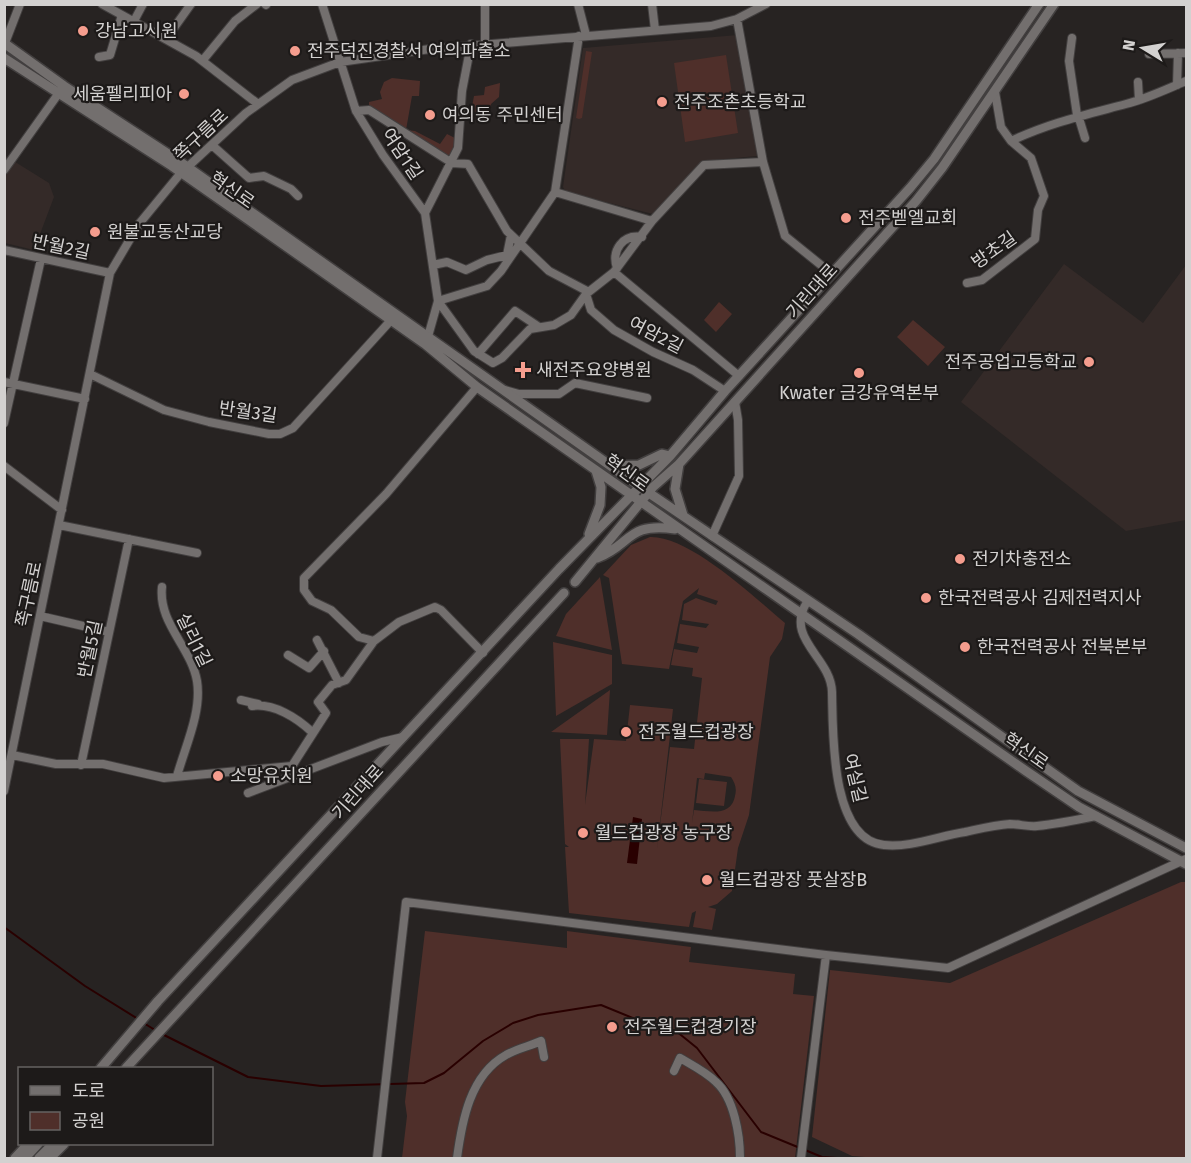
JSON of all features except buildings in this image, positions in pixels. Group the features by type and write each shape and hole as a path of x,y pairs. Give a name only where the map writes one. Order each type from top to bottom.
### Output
{"street":[{"path":"5,43 20,4"},
{"path":"102,4 203,60 258,104"},
{"path":"134,21 143,4"},
{"path":"166,39 191,4"},
{"path":"203,60 235,21 257,4"},
{"name":"여암1길","path":"322,4 356,111 383,155 425,213 438,301 427,340"},
{"path":"485,4 485,43"},
{"path":"438,301 487,286 521,244 555,192 583,35 578,4"},
{"path":"652,4 655,30"},
{"name":"쪽구름로","path":"4,791 110,273 139,224 183,171 258,104 292,80 340,62 471,44 711,26 737,19 766,4"},
{"name":"기린대로","path":"101,1067 158,1001 587,539 629,494 670,456 725,391 934,159 1039,4"},
{"name":"기린대로","path":"575,582 597,558 601,548 640,502 680,464 916,201 995,92 1054,4"},
{"path":"99,57 110,55 122,15"},
{"name":"기린대로","path":"737,19 763,162 785,236 832,274"},
{"path":"1072,38 1069,61 1077,115 1085,138"},
{"name":"혁신로","path":"5,43 61,89 393,318 505,392 807,602 858,634 1078,791 1186,848"},
{"path":"425,213 458,148 462,91 471,44"},
{"path":"1149,54 1182,53 1177,85"},
{"name":"혁신로","path":"4,58 61,89"},
{"path":"1011,141 1042,126 1139,99 1186,81"},
{"path":"1138,82 1139,99"},
{"path":"4,170 61,89"},
{"name":"방초길","path":"967,283 982,280 1035,239 1038,210 1044,196 1031,158 1011,141 1001,127 995,92"},
{"path":"356,111 369,110 452,162 468,164 511,235 549,271 586,293"},
{"path":"213,146 249,178 264,176 291,189 298,196"},
{"path":"539,327 515,311 476,352 489,363 498,361 530,329 554,326 571,315 586,293 615,270 652,221 704,165 763,162"},
{"path":"555,192 652,221"},
{"path":"433,265 447,262 466,270 487,260 507,255 511,235"},
{"path":"642,237 629,237 621,242 615,255 615,270 739,376"},
{"name":"반월2길","path":"4,250 110,273"},
{"path":"4,423 9,383 41,259"},
{"name":"여암2길","path":"586,293 591,310 614,330 653,352 693,370 725,391"},
{"name":"여암1길","path":"438,301 476,352"},
{"name":"반월3길","path":"90,374 164,410 209,422 280,434 293,428 393,318"},
{"name":"혁신로","path":"427,340 477,387 676,529 801,612 1026,771 1096,816 1186,862"},
{"path":"9,383 85,399"},
{"path":"505,392 506,389 519,394 559,394 575,383 647,398"},
{"path":"374,641 359,637 331,610 312,602 304,590 304,578 386,494 477,387"},
{"path":"712,536 739,476 738,420 735,402"},
{"path":"610,466 634,466 662,454 670,456"},
{"path":"680,464 675,489 684,517"},
{"path":"4,466 62,510"},
{"path":"587,539 600,505 601,487 596,471"},
{"path":"59,525 197,554"},
{"path":"597,558 608,554 638,530 662,527 676,529"},
{"name":"반월5길","path":"81,765 129,539"},
{"name":"실리1길","path":"162,587 160,602 197,680 198,706 177,777"},
{"name":"기린대로","path":"127,1067 175,1012 564,593"},
{"path":"801,612 807,602"},
{"path":"293,770 312,732 326,714 318,702 332,685 346,680 374,641 399,622 435,607 441,610 483,653"},
{"name":"여실길","path":"801,612 800,632 822,663 832,688 832,744 840,787 850,820 865,839 883,845 910,844 1009,824 1034,827 1096,816"},
{"path":"40,616 109,632"},
{"path":"317,640 339,683"},
{"path":"288,655 309,668 324,651"},
{"path":"240,700 297,718 312,732"},
{"path":"248,793 293,770 403,737"},
{"path":"12,755 56,764 103,764 164,778 293,770"},
{"path":"377,1158 406,902 826,955 948,968 1186,862"},
{"path":"801,1158 826,955"},
{"path":"457,1158 461,1126 475,1087 490,1066 506,1054 542,1041 544,1058"},
{"path":"674,1071 680,1058 718,1083 727,1099 737,1129 740,1158"},
{"path":"15,1158 26,1145"},
{"path":"25,1158 36,1145"},
{"path":"39,1158 51,1145"},
{"path":"50,1158 62,1145"}],"shaded area":[{"name":"전주조촌초등학교","path":"738,35 757,156 704,161 653,214 566,192 563,187 583,48"},
{"path":"4,155 49,183 54,197 34,250 5,243"},
{"name":"전주공업고등학교","path":"1064,264 1143,323 1186,265 1186,520 1126,531 961,402"},
{"path":"633,817 642,819 637,864 627,863"}],"green space":[{"path":"586,51 592,52 582,118 579,119 576,118"},
{"path":"726,55 738,133 685,142 674,63"},
{"path":"392,78 420,81 419,96 412,96 406,130 369,109 369,102 382,99 380,92 384,82"},
{"path":"500,83 499,97 491,104 490,111 471,112 474,96 484,95 485,87"},
{"path":"407,130 415,131 440,144 447,134 457,139 452,161"},
{"path":"719,302 732,314 716,332 704,320"},
{"path":"913,320 945,347 928,366 897,337"},
{"path":"650,537 666,539 684,546 721,570 785,623 782,639 770,657 749,815 738,848 732,891 717,904 708,907 716,909 712,930 693,927 696,911 692,913 689,927 569,913 565,847 569,847 565,844 560,739 589,739 585,805 594,739 626,741 630,705 673,709 657,849 670,747 694,749 702,678 692,676 693,668 671,665 674,649 697,653 699,647 677,643 680,624 706,628 709,624 682,620 684,604 696,598 716,605 718,601 697,594 699,588 683,601 669,669 622,664 609,578 603,575 631,545","holes":["705,773 731,777 736,790 733,803 719,811 694,810 692,823 697,778 704,779"]},
{"path":"600,577 612,650 556,636 566,614"},
{"path":"553,642 612,655 612,684 556,716"},
{"path":"610,690 607,735 551,732 603,695"},
{"path":"699,779 727,782 724,806 696,803"},
{"path":"1181,882 1186,882 1186,1158 878,1158 852,1156 812,1137 830,970 950,983"},
{"name":"전주월드컵경기장","path":"425,931 567,948 567,931 691,947 689,962 795,974 793,994 814,996 795,1158 402,1158 407,1116 405,1102"}],"waterway":[{"path":"4,927 85,986 138,1019"},
{"path":"160,1033 248,1077 321,1086 424,1083 444,1073 483,1041 513,1023 538,1015 601,1005 645,1023 676,1031 697,1048 761,1132 800,1148"},
{"path":"142,1022 155,1030"},
{"path":"805,1150 822,1157 837,1158"}],"place":[{"name":"강남고시원","path":"83,31"},
{"name":"전주덕진경찰서 여의파출소","path":"295,51"},
{"name":"세움펠리피아","path":"184,94"},
{"name":"전주조촌초등학교","path":"662,102"},
{"name":"여의동 주민센터","path":"430,115"},
{"name":"전주벧엘교회","path":"846,218"},
{"name":"원불교동산교당","path":"95,232"},
{"name":"전주공업고등학교","path":"1089,362"},
{"name":"새전주요양병원","path":"523,370"},
{"name":"Kwater 금강유역본부","path":"859,373"},
{"name":"전기차충전소","path":"960,559"},
{"name":"한국전력공사 김제전력지사","path":"926,598"},
{"name":"한국전력공사 전북본부","path":"965,647"},
{"name":"전주월드컵광장","path":"626,732"},
{"name":"소망유치원","path":"218,776"},
{"name":"월드컵광장 농구장","path":"583,833"},
{"name":"월드컵광장 풋살장B","path":"707,880"},
{"name":"전주월드컵경기장","path":"612,1027"}]}
